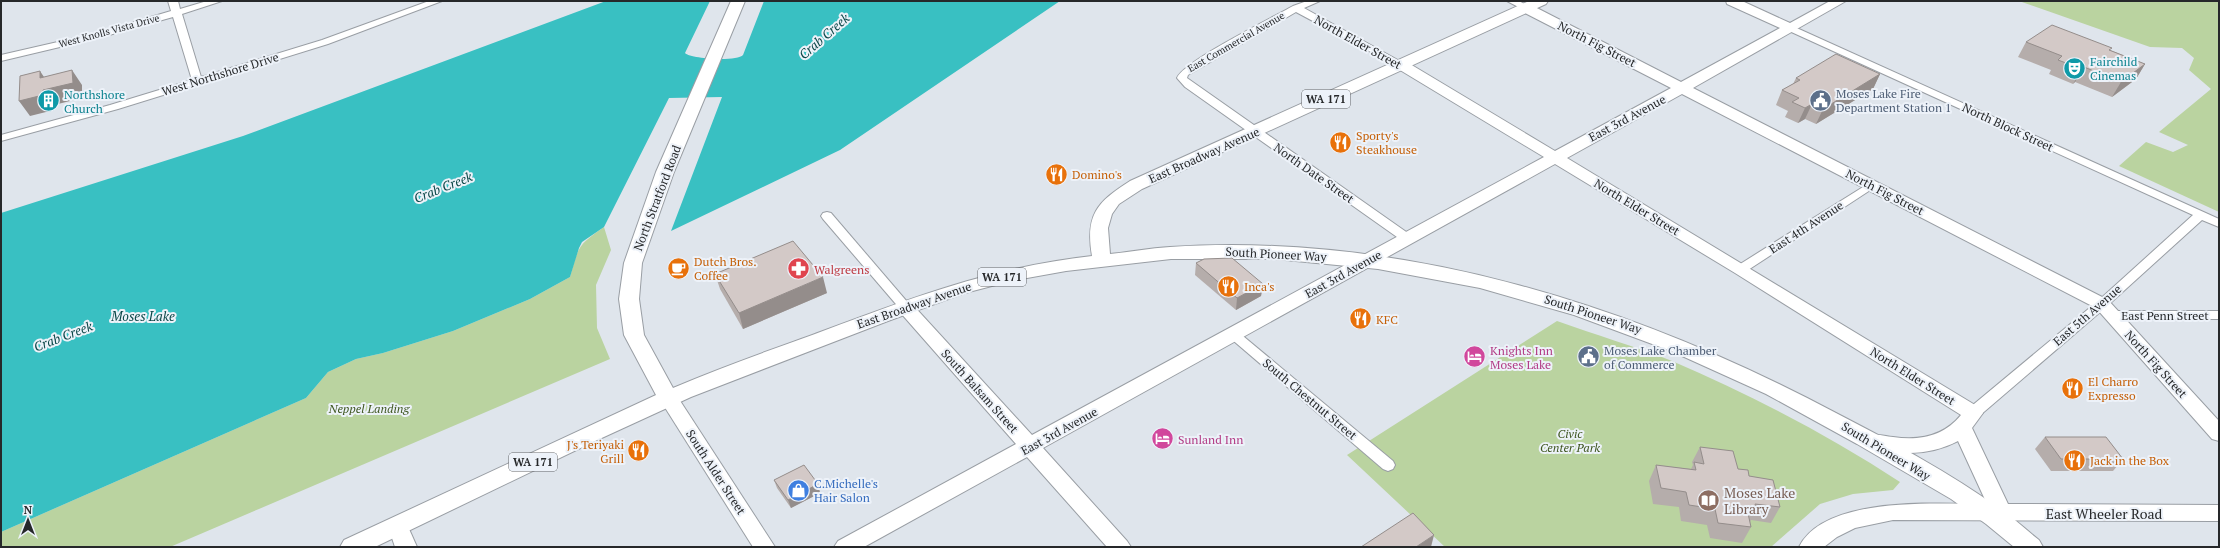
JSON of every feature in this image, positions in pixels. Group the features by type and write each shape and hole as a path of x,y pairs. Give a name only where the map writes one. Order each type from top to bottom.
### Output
{"main road":[{"name":"North Stratford Road","path":"668,398 634,334 629,299 633,263 665,172 738,1"},
{"name":"East Broadway Avenue","path":"402,537 668,398 904,307 978,283 1019,273 1102,259 1099,242 1099,228 1103,214 1113,200 1136,185 1256,132 1400,64 1519,4 1541,1"},
{"name":"South Pioneer Way","path":"1102,259 1203,251 1311,255 1366,261 1441,274 1503,287 1566,305 1656,335 1720,362 1771,387 1864,437 1996,513 2031,547"},
{"name":"WA 171","path":"352,547 402,537"}],"street":[{"path":"173,1 197,82"},
{"name":"West Knolls Vista Drive","path":"1,58 99,35 217,1"},
{"name":"West Northshore Drive","path":"1,138 46,127 325,42 437,1"},
{"name":"East Commercial Avenue","path":"1182,78 1184,74 1207,58 1296,8 1315,1"},
{"name":"North Block Street","path":"1732,1 2219,223"},
{"name":"East 3rd Avenue","path":"845,547 1840,1"},
{"name":"North Fig Street","path":"1519,4 1871,185 2107,309 2219,434"},
{"name":"North Elder Street","path":"1296,8 1400,64 1741,269 1967,420"},
{"name":"North Date Street","path":"1182,78 1189,85 1408,239"},
{"name":"East 4th Avenue","path":"1741,269 1871,185"},
{"name":"East 5th Avenue","path":"1967,420 2107,309 2200,215"},
{"path":"827,216 904,307"},
{"name":"South Balsam Street","path":"904,307 1031,446 1120,547"},
{"name":"East Penn Street","path":"2107,309 2219,315"},
{"name":"South Chestnut Street","path":"1233,334 1388,465"},
{"name":"South Alder Street","path":"668,398 764,547"},
{"path":"1810,547 1834,526 1851,519 1866,516 1893,512 1996,513 1967,420 1952,435 1922,446 1887,444 1864,437"},
{"name":"East Wheeler Road","path":"1996,513 2219,513"}],"green space":[{"path":"2019,1 2219,1 2219,212 2119,166 2146,142 2173,152 2188,145 2159,132 2211,89 2189,70 2194,58 2182,48 2150,47"},
{"name":"Neppel Landing","path":"604,227 611,250 596,285 597,328 610,359 170,547 1,547 1,532 306,398 328,372 356,359 383,353 453,331 530,299 570,277 580,248 589,238"},
{"name":"Civic Center Park","path":"1557,321 1672,361 1702,374 1817,432 1900,482 1893,490 1853,494 1820,504 1771,547 1445,547 1347,455"}],"water":[{"name":"Moses Lake","path":"606,1 710,1 685,53 696,57 724,59 743,55 764,1 1060,1 840,150 671,231 722,97 669,98 604,227 582,242 570,277 530,299 453,331 383,353 356,359 328,372 306,398 1,532 1,213 243,136"}],"building":[{"path":"2052,25 2112,48 2109,50 2145,64 2121,82 2084,67 2082,69 2058,60 2062,56 2026,42"},
{"path":"1836,54 1880,74 1823,109 1812,104 1805,108 1792,102 1799,98 1782,90 1800,80 1796,78"},
{"path":"72,70 73,83 43,90 43,95 19,101 20,76 40,71 40,78"},
{"path":"793,241 823,277 739,313 715,274"},
{"path":"1232,258 1263,284 1237,298 1196,263 1204,259"},
{"path":"2045,437 2106,437 2123,459 2061,459"},
{"path":"1700,447 1733,451 1738,469 1748,470 1749,476 1773,480 1780,507 1755,504 1757,511 1747,509 1751,527 1718,523 1715,509 1689,505 1686,492 1661,488 1656,465 1696,470 1694,462 1704,464"},
{"path":"804,465 818,484 788,500 774,480"},
{"path":"1413,513 1434,535 1416,547 1361,547"}],"place":[{"name":"Fairchild Cinemas","path":"2075,68"},
{"name":"Moses Lake Fire Department Station 1","path":"1820,100"},
{"name":"Northshore Church","path":"49,101"},
{"name":"Sporty's Steakhouse","path":"1341,142"},
{"name":"Domino's","path":"1057,174"},
{"name":"Dutch Bros. Coffee","path":"678,268"},
{"name":"Walgreens","path":"798,269"},
{"name":"Inca's","path":"1228,286"},
{"name":"KFC","path":"1360,319"},
{"name":"Knights Inn Moses Lake","path":"1475,357"},
{"name":"Moses Lake Chamber of Commerce","path":"1589,357"},
{"name":"El Charro Expresso","path":"2073,388"},
{"name":"Sunland Inn","path":"1162,439"},
{"name":"J's Teriyaki Grill","path":"639,451"},
{"name":"Jack in the Box","path":"2074,460"},
{"name":"C.Michelle's Hair Salon","path":"798,490"},
{"name":"Moses Lake Library","path":"1709,500"}],"water label":[{"name":"Crab Creek","path":"824,36"},
{"name":"Crab Creek","path":"443,187"},
{"name":"Crab Creek","path":"63,336"}]}
